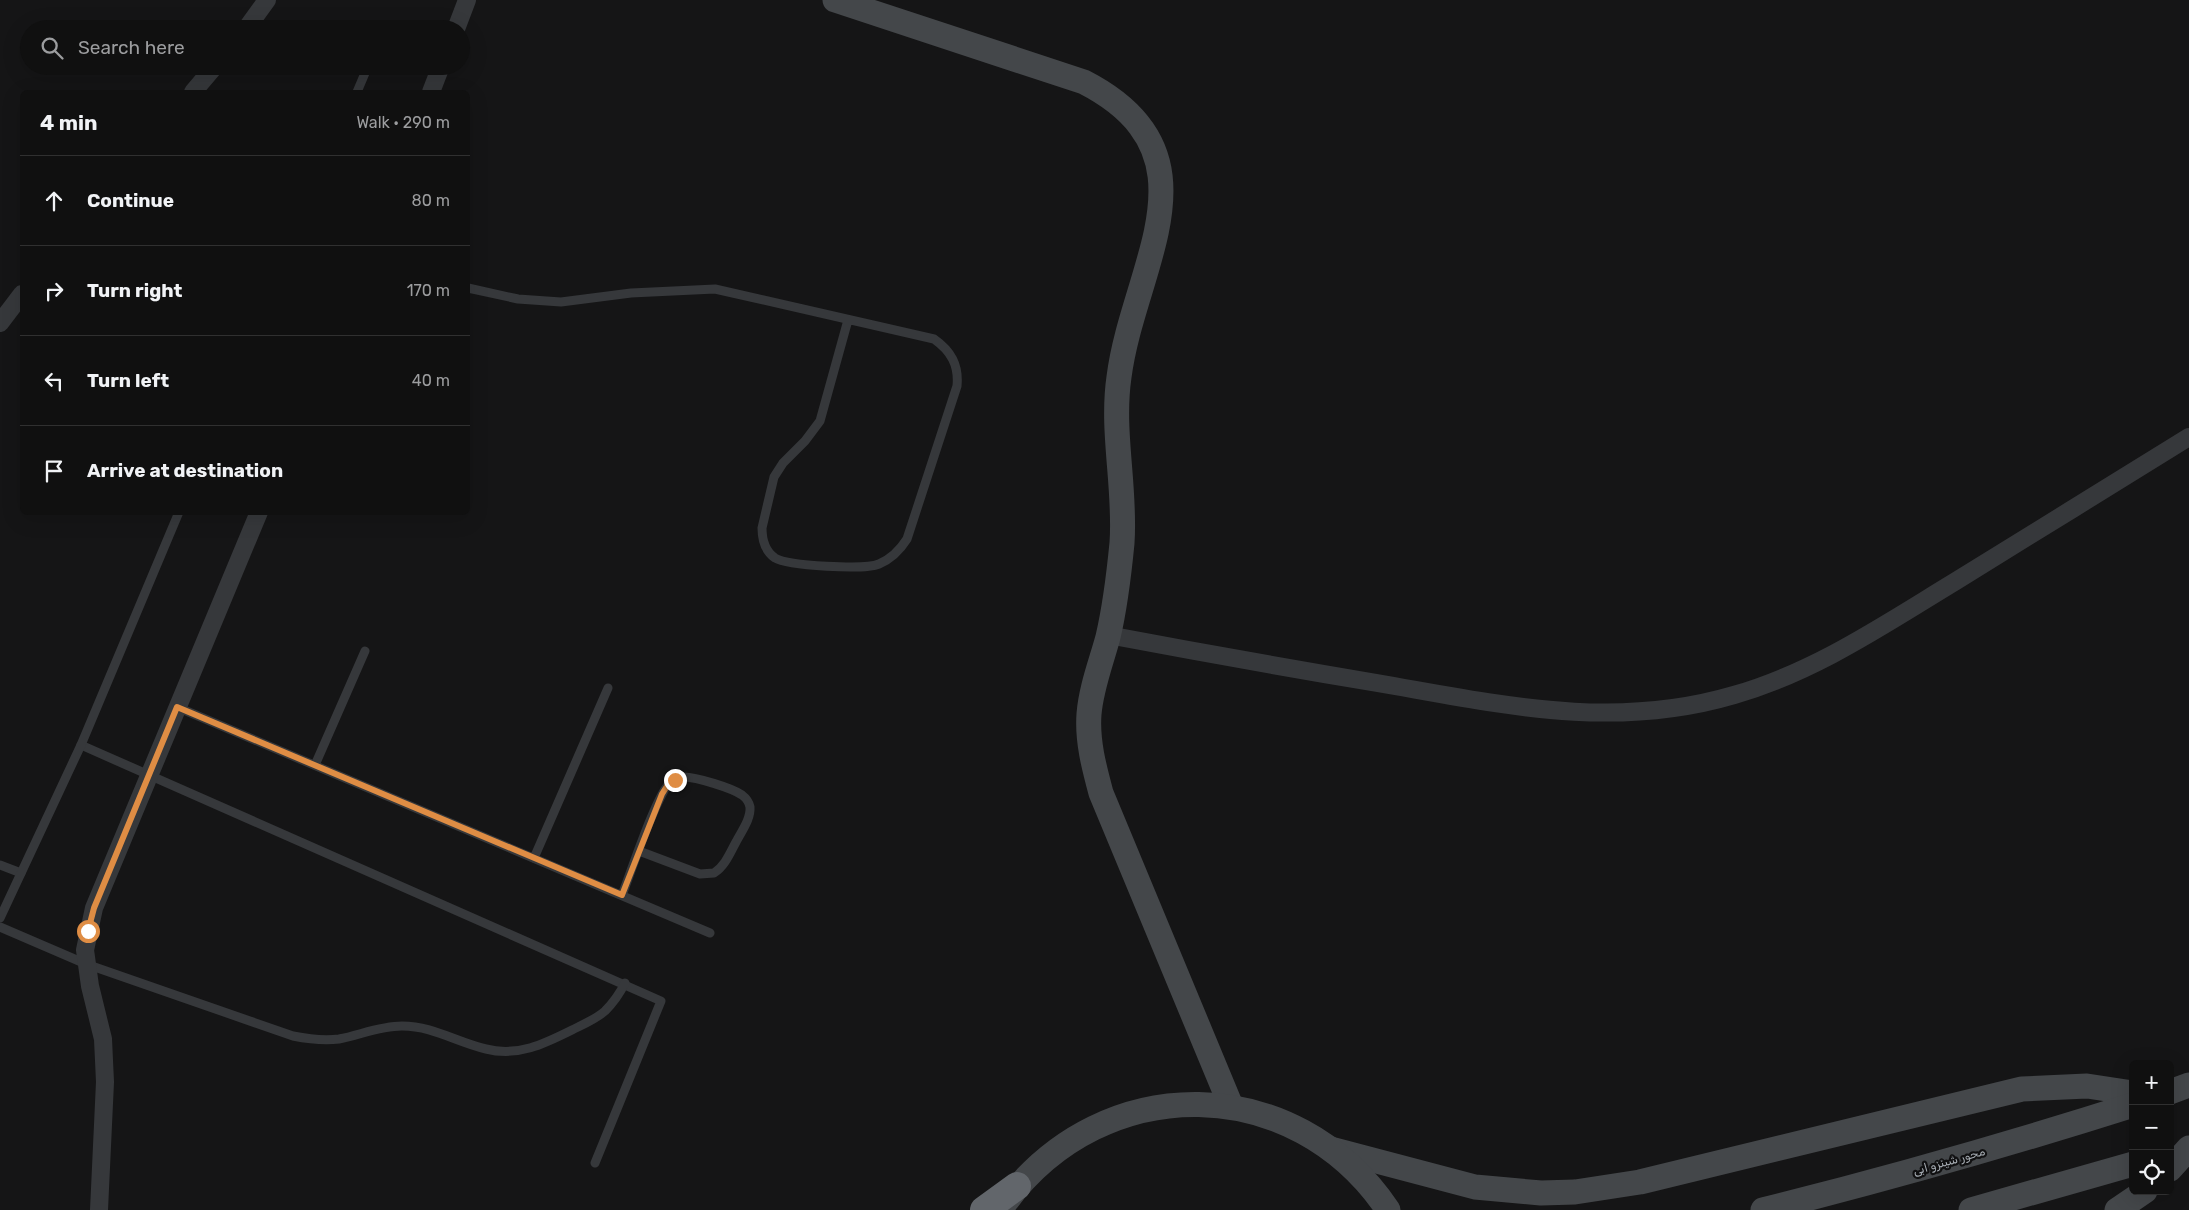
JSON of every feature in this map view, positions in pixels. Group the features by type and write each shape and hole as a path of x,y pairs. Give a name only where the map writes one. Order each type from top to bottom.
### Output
{"highway":[{"path":"984,1210 1017,1186"}],"street":[{"path":"253,20 267,0"},
{"path":"459,20 467,0"},
{"path":"835,0 1084,82 1118,102 1132,116 1150,142 1160,173 1160,220 1141,293 1125,339 1117,388 1116,412 1123,517 1119,569 1108,635 1092,690 1089,714 1090,744 1095,772 1109,812 1232,1106"},
{"path":"195,90 207,75"},
{"path":"432,90 438,75"},
{"path":"0,323 20,297"},
{"path":"1108,635 1469,700 1537,710 1586,714 1695,705 1771,683 1846,647 2189,438"},
{"path":"99,1210 105,1082 103,1039 86,964 86,940 94,908 258,515"},
{"path":"2174,1091 2189,1085"},
{"path":"1331,1149 1475,1187 1516,1192 1575,1192 1640,1182 2022,1089 2088,1086 2129,1092"},
{"path":"1000,1210 1017,1186 1052,1153 1086,1131 1118,1117 1143,1110 1203,1104 1232,1106 1271,1117 1302,1131 1331,1149 1357,1171 1388,1210"},
{"name":"محور شينزو ابى","path":"1763,1210 1911,1172 2019,1141 2129,1106"},
{"path":"2174,1152 2189,1148"},
{"path":"2174,1165 2189,1148"},
{"path":"1971,1210 2129,1165"},
{"path":"2117,1210 2139,1195"}],"lane":[{"path":"358,90 364,75"},
{"path":"470,288 518,299 554,302 630,293 715,289 934,339 949,352 957,369 955,394 907,539 896,554 880,564 866,568 782,562 768,552 762,537 762,528 774,477 783,463 805,441 820,421 848,320"},
{"path":"0,918 82,744 178,515"},
{"path":"314,765 365,651"},
{"path":"534,858 608,688"},
{"path":"177,707 710,933"},
{"path":"82,744 148,775 661,1000 595,1163"},
{"path":"622,895 639,851 662,794 669,783 682,777 695,779 734,791 742,795 748,802 750,810 748,820 724,863 714,873 700,874 639,851"},
{"path":"0,864 21,873"},
{"path":"0,927 86,964 293,1036 323,1040 352,1036 384,1027 420,1027 498,1052 527,1050 540,1046 592,1020 612,1003 625,983"}],"route":[{"path":"88,931 94,908 177,707 622,895 662,794 669,783 675,780"}]}
